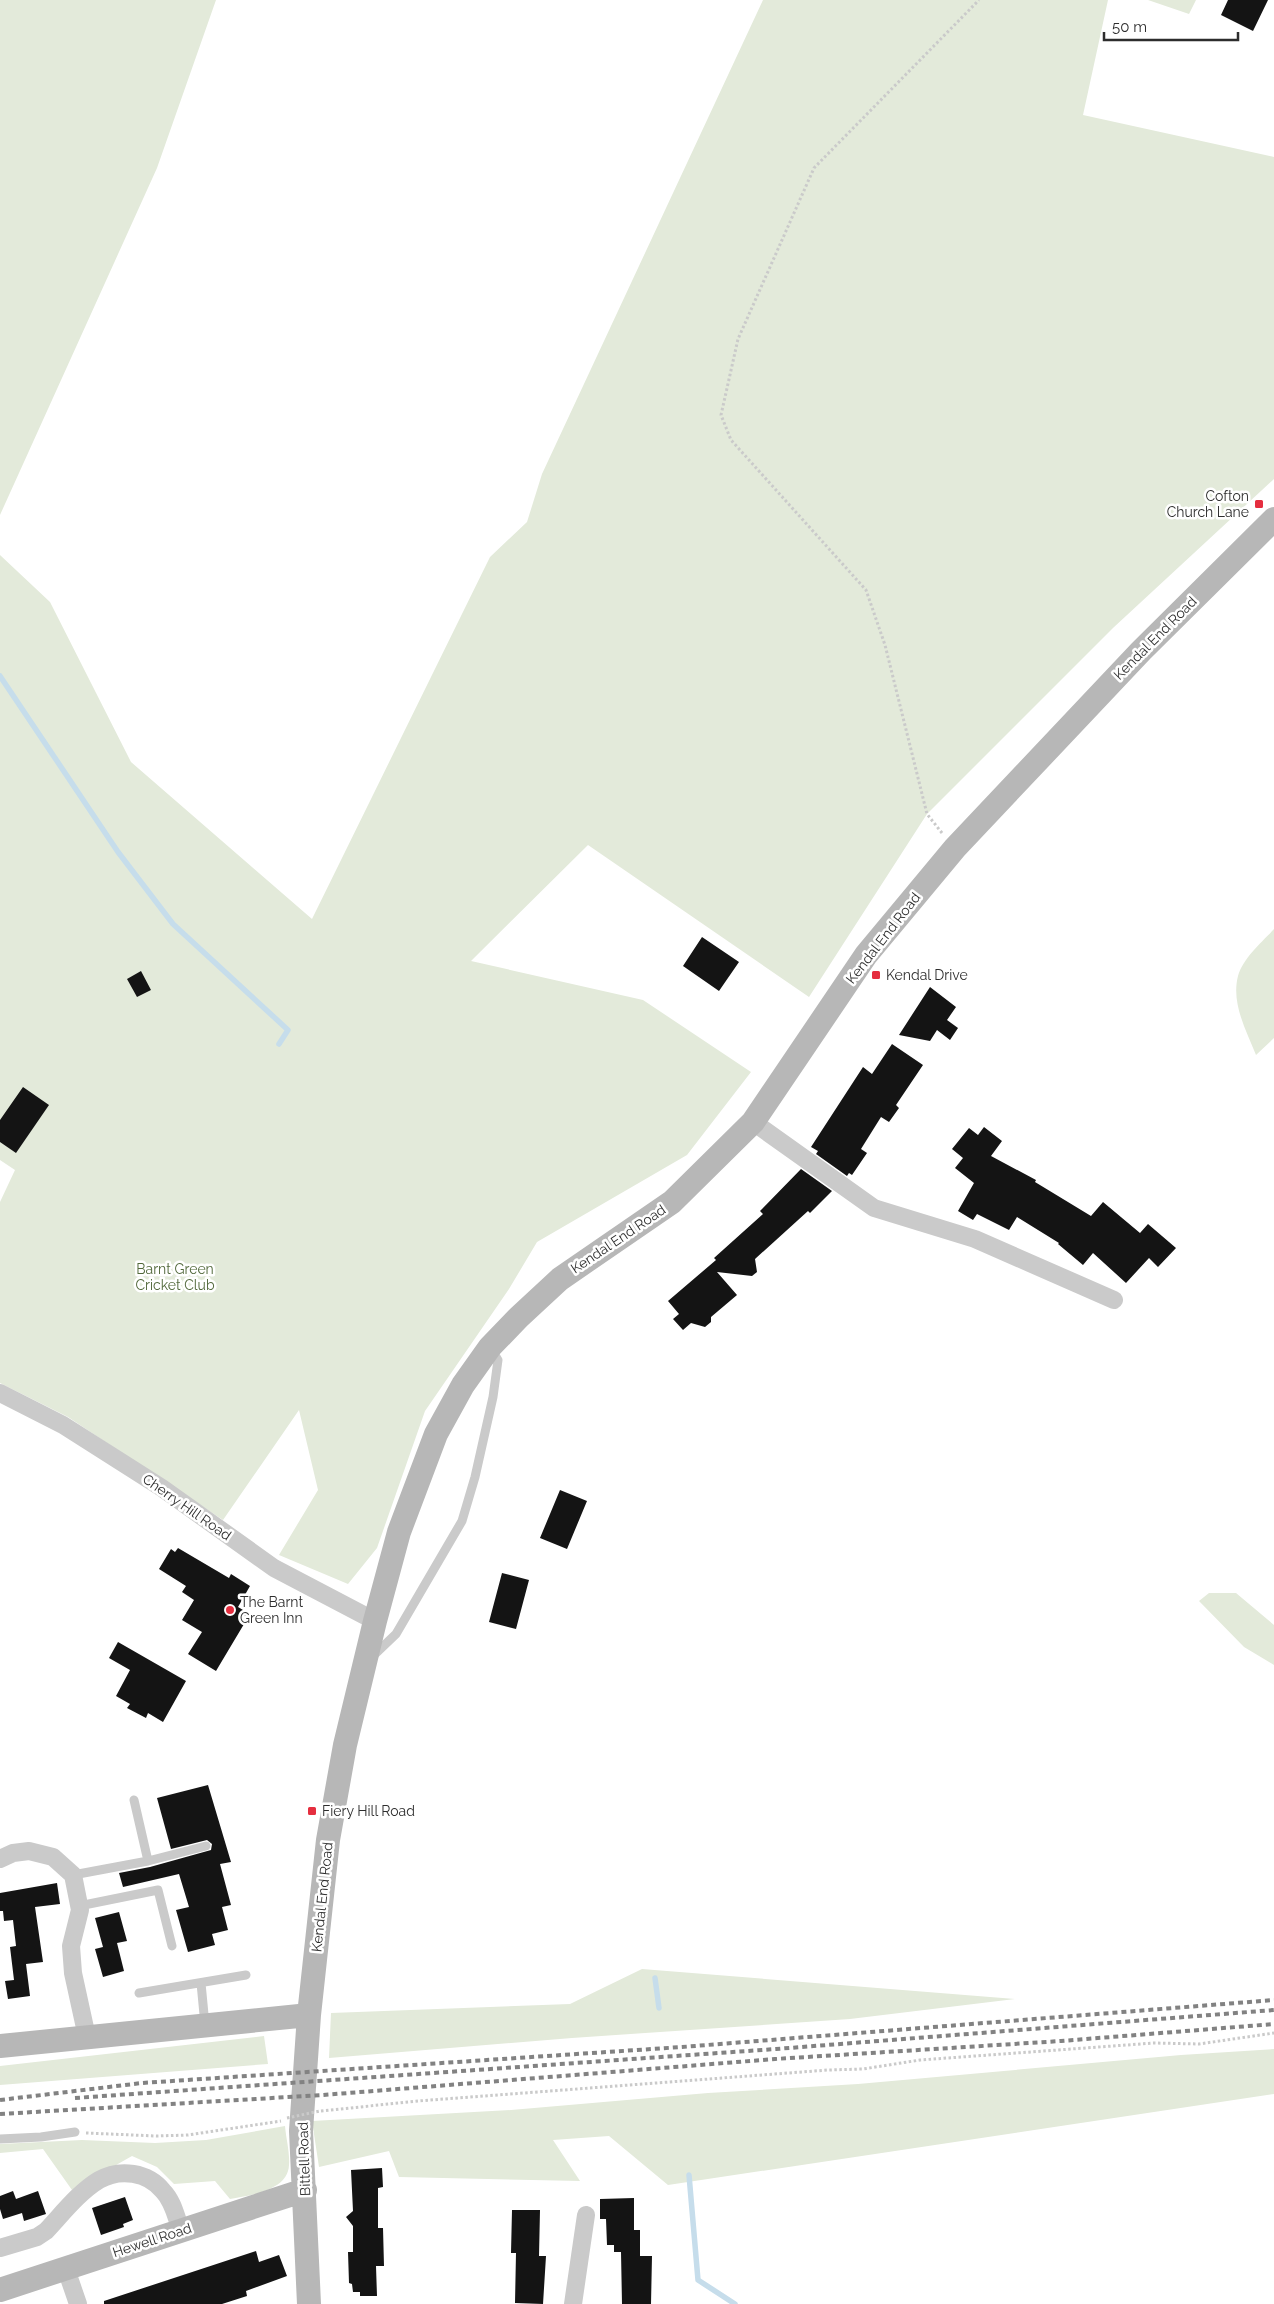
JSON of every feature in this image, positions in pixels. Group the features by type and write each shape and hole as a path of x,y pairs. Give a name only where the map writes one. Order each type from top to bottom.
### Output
{"main road":[{"name":"Kendal End Road","path":"309,2015 328,1840 346,1745 375,1621 399,1532 436,1434 463,1385 490,1347 560,1279 672,1202 752,1122 866,955 955,848 1141,651 1274,519"},
{"path":"0,2046 309,2015"},
{"name":"Bittell Road","path":"308,2304 305,2190 301,2131 309,2015"},
{"name":"Hewell Road","path":"0,2290 305,2190"}],"street":[{"path":"752,1122 874,1208 975,1239 1114,1300"},
{"name":"Cherry Hill Road","path":"0,1393 63,1425 162,1488 274,1568 375,1621"},
{"path":"0,1859 13,1853 29,1851 53,1856 73,1875 80,1910 71,1946 73,1974 87,2037"},
{"path":"0,2248 37,2236 46,2231 100,2179 123,2173 142,2176 163,2190 171,2202 181,2230"},
{"path":"573,2304 586,2216"},
{"path":"66,2269 78,2304"}],"lane":[{"path":"366,1662 396,1634 462,1521 475,1477 493,1397 498,1360 490,1347"},
{"path":"134,1800 148,1861"},
{"path":"73,1875 148,1861 206,1846"},
{"path":"79,1906 158,1890 172,1946"},
{"path":"139,1993 246,1975"},
{"path":"201,1983 206,2026"},
{"path":"0,2139 41,2137 75,2132"}],"path":[{"path":"955,848 927,814 885,645 866,590 731,440 722,415 738,339 814,168 979,0"},
{"path":"75,2132 156,2136 188,2135 320,2111 418,2100 862,2069 930,2059 1154,2043 1199,2044 1274,2033"}],"green space":[{"path":"0,0 216,0 157,168 0,515"},
{"name":"Barnt Green Cricket Club","path":"763,0 1108,0 1083,115 1274,157 1274,479 1113,628 927,814 809,997 588,845 471,961 643,1000 751,1072 687,1155 537,1242 509,1289 425,1411 377,1548 348,1584 279,1555 318,1490 299,1410 223,1520 68,1417 0,1383 0,1202 15,1170 0,1160 0,555 50,602 131,762 312,919 490,557 527,522 542,474"},
{"path":"1148,0 1196,0 1189,14"},
{"path":"1274,929 1274,1038 1256,1055 1238,1006 1236,986 1240,969 1244,963"},
{"path":"1209,1593 1236,1593 1274,1625 1274,1665 1244,1647 1199,1601"},
{"path":"642,1969 1015,1999 850,2019 572,2038 329,2058 331,2013 570,2004"},
{"path":"264,2036 268,2064 0,2085 0,2066"},
{"path":"1274,2049 1274,2094 668,2185 609,2136 553,2140 580,2181 399,2177 389,2151 319,2167 312,2121 511,2110 708,2093 858,2084 1181,2055"},
{"path":"285,2126 289,2165 287,2174 282,2181 267,2190 230,2199 215,2181 174,2184 157,2167 132,2156 72,2190 43,2149 0,2153 0,2144 82,2140 155,2143 206,2140"}],"building":[{"path":"1228,0 1268,0 1253,31 1221,15"},
{"path":"702,937 739,962 719,991 683,966"},
{"path":"141,971 151,990 137,997 127,979"},
{"path":"930,987 956,1007 947,1020 958,1028 950,1040 937,1030 930,1041 899,1035"},
{"path":"892,1044 923,1065 896,1105 899,1108 889,1122 881,1117 861,1149 867,1153 852,1175 849,1173 847,1176 816,1154 818,1151 811,1147 863,1067 872,1074"},
{"path":"23,1087 49,1105 16,1153 0,1142 0,1120"},
{"path":"984,1127 1002,1141 991,1156 1036,1180 1035,1182 1091,1216 1103,1202 1140,1233 1148,1224 1176,1248 1158,1267 1149,1258 1126,1283 1093,1253 1083,1265 1059,1243 1017,1217 1009,1230 977,1214 973,1220 958,1211 974,1183 955,1168 963,1158 952,1149 969,1128 978,1135"},
{"path":"801,1169 832,1191 810,1213 808,1211 755,1259 757,1272 752,1276 717,1272 737,1295 711,1317 711,1322 705,1327 691,1323 683,1330 673,1319 679,1314 668,1301 716,1260 714,1258 763,1214 760,1211"},
{"path":"560,1490 587,1501 567,1549 540,1538"},
{"name":"The Barnt Green Inn","path":"178,1548 229,1578 231,1574 250,1586 238,1607 250,1614 216,1671 188,1654 202,1632 182,1620 194,1600 182,1592 186,1586 159,1569 171,1549 175,1552"},
{"path":"502,1573 529,1580 516,1629 489,1622"},
{"path":"118,1642 186,1681 163,1722 148,1713 146,1718 127,1708 130,1704 116,1696 130,1670 109,1658"},
{"path":"208,1785 231,1862 220,1864 231,1905 222,1907 228,1930 212,1934 215,1945 188,1952 176,1910 189,1907 179,1874 123,1887 119,1873 150,1867 211,1850 212,1844 207,1840 171,1849 157,1798"},
{"path":"57,1883 60,1904 35,1907 43,1962 26,1964 30,1996 8,1999 5,1981 14,1980 10,1947 16,1946 13,1920 4,1921 3,1911 0,1911 0,1893"},
{"path":"119,1912 127,1941 117,1943 124,1971 103,1977 95,1949 103,1947 95,1918"},
{"path":"382,2168 383,2187 378,2188 378,2228 383,2228 384,2266 376,2266 377,2296 360,2296 360,2292 353,2292 352,2284 349,2283 348,2252 353,2252 353,2226 346,2217 353,2211 351,2170"},
{"path":"13,2191 16,2199 38,2191 46,2214 24,2221 22,2213 3,2219 0,2209 0,2196"},
{"path":"125,2197 133,2220 123,2224 124,2227 101,2235 92,2208"},
{"path":"634,2198 634,2230 640,2230 640,2256 652,2256 651,2304 622,2304 621,2252 614,2252 614,2245 607,2245 606,2219 600,2219 600,2199"},
{"path":"512,2210 540,2210 539,2256 546,2256 543,2304 515,2303 516,2253 511,2253"},
{"path":"256,2251 259,2262 279,2255 287,2276 246,2291 247,2296 222,2304 104,2304 104,2301"}],"waterway":[{"path":"0,676 118,852 173,924 288,1030 279,1044"},
{"path":"655,1978 659,2008"},
{"path":"689,2175 698,2280 735,2304"}],"railway":[{"path":"0,2100 142,2083 682,2047 1274,2000"},
{"path":"75,2098 776,2049 1274,2010"},
{"path":"0,2114 323,2095 775,2059 1061,2041 1274,2024"}],"place":[{"name":"Cofton Church Lane","path":"1259,504"},
{"name":"Kendal Drive","path":"876,975"},
{"name":"The Barnt Green Inn","path":"230,1610"},
{"name":"Fiery Hill Road","path":"312,1811"}]}
